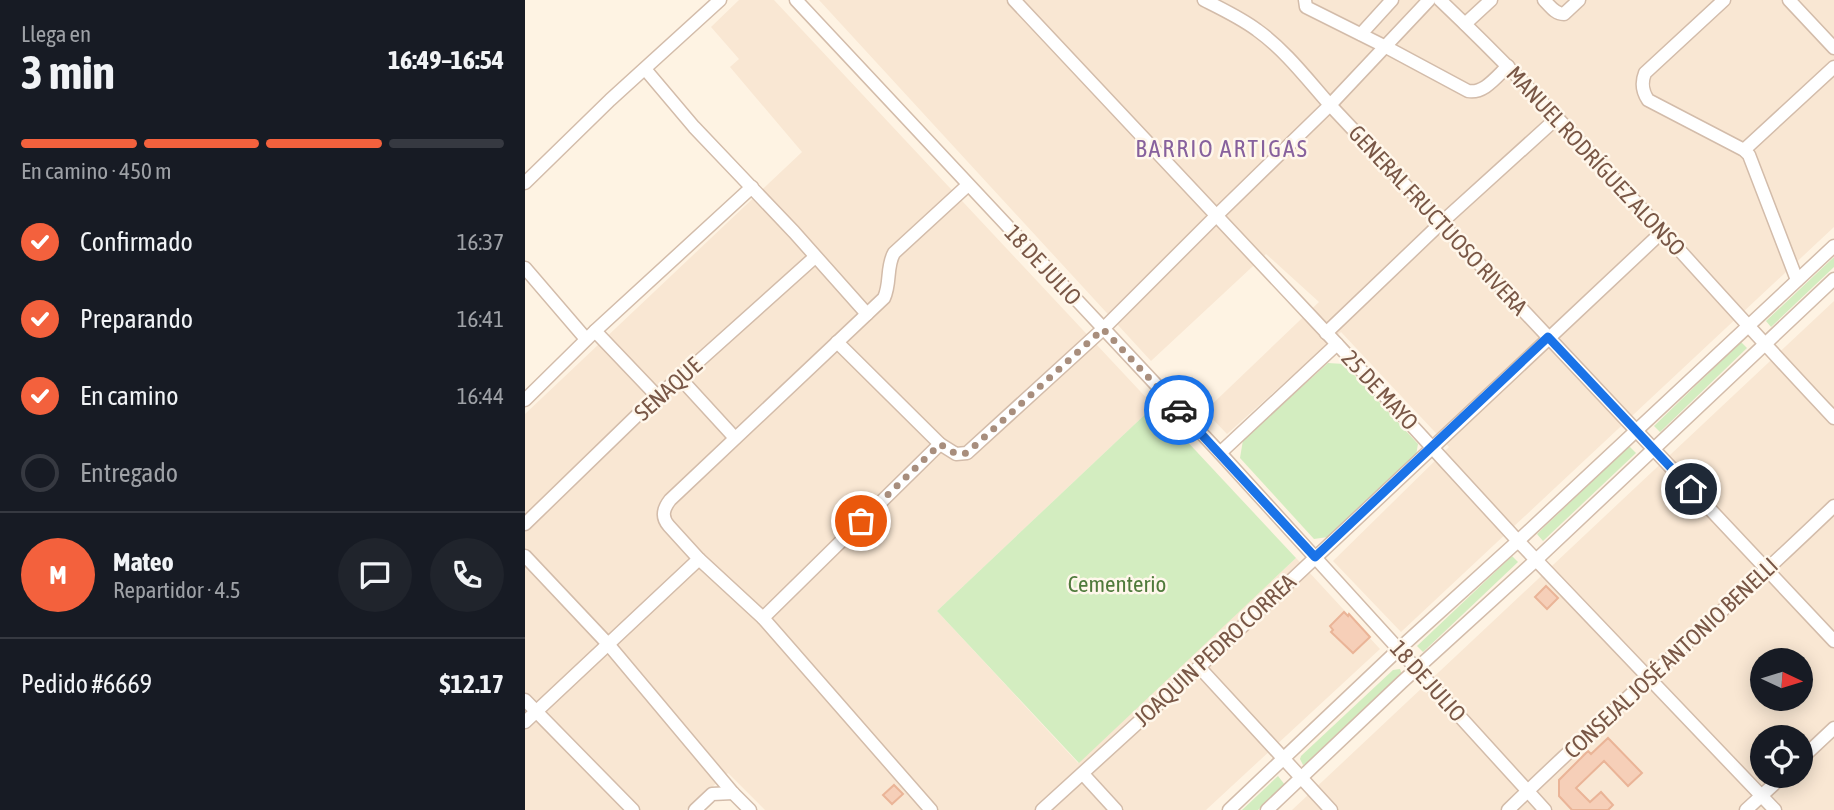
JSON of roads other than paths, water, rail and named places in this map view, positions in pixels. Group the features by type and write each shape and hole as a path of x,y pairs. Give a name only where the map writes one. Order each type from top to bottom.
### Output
{"street":[{"path":"525,183 720,0"},
{"name":"18 DE JULIO","path":"796,0 1220,453 1545,810"},
{"name":"25 DE MAYO","path":"1014,0 1518,541 1775,810"},
{"name":"GENERAL FRUCTUOSO RIVERA","path":"1204,0 1258,30 1294,64 1834,642"},
{"path":"1305,0 1306,7 1468,91 1482,89 1507,66"},
{"path":"1360,34 1392,0"},
{"path":"837,342 940,444 956,454 967,453 1103,329 1331,105 1429,0"},
{"name":"MANUEL RODRÍGUEZ ALONSO","path":"1440,0 1558,117 1834,418"},
{"path":"1465,24 1491,0"},
{"path":"1544,0 1556,13 1564,14 1579,0"},
{"path":"1724,0 1650,68 1642,80 1644,93 1648,100 1749,155 1797,280"},
{"path":"1789,0 1834,48"},
{"path":"1744,150 1834,67"},
{"path":"645,69 694,128 752,187 867,314"},
{"path":"1326,333 1441,223 1558,117"},
{"path":"931,810 763,618 699,559 665,521 664,513 665,507 735,438 884,298 888,288 890,261 894,253 968,186"},
{"path":"525,400 591,335 752,187"},
{"name":"JOAQUIN PEDRO CORREA","path":"1042,810 1199,667 1663,231"},
{"path":"1229,810 1834,246"},
{"name":"SENAQUE","path":"525,524 657,396 815,257"},
{"path":"525,268 591,335 657,396"},
{"path":"1267,810 1834,279"},
{"path":"1220,453 1337,344"},
{"path":"680,378 735,438"},
{"path":"763,618 940,444"},
{"name":"CONSEJAL JOSÉ ANTONIO BENELLI","path":"1508,810 1834,506"},
{"path":"525,556 608,644 750,810"},
{"path":"525,722 699,559"},
{"path":"1199,667 1331,810"},
{"path":"525,700 633,810"},
{"path":"1813,748 1834,728"},
{"path":"1083,774 1116,810"},
{"path":"1747,810 1770,788"},
{"path":"695,810 712,794 733,793"}],"district":[{"name":"BARRIO ARTIGAS","path":"1222,148"}],"park label":[{"name":"Cementerio","path":"1117,584"}]}
